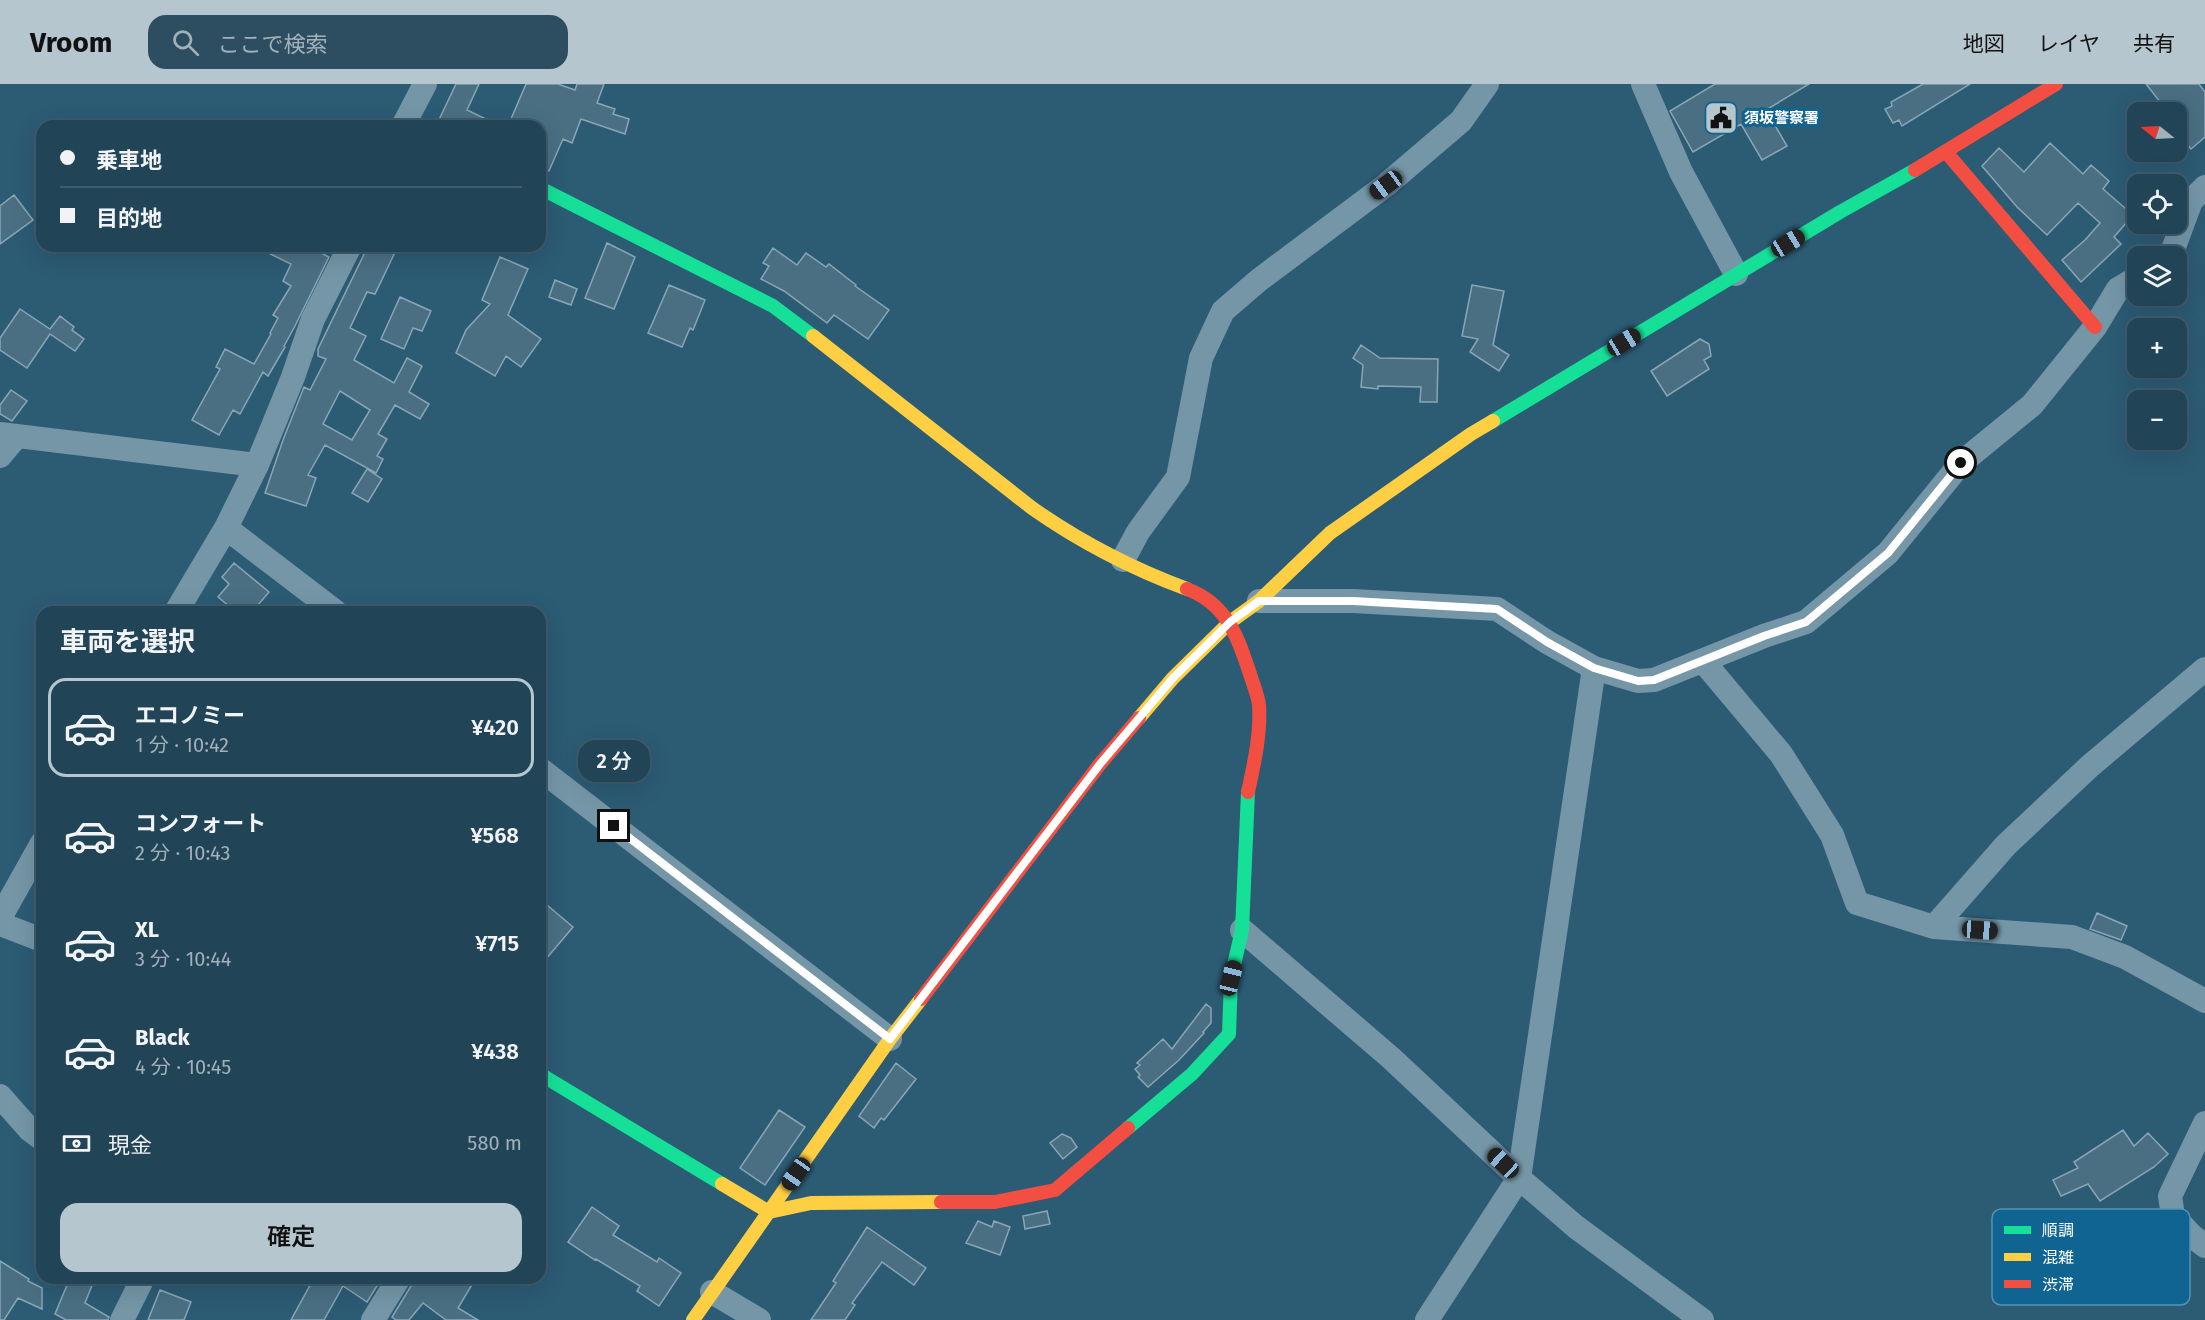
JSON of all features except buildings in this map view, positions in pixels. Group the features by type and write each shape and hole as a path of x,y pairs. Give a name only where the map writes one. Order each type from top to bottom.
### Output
{"street":[{"path":"407,120 425,84"},
{"path":"1123,560 1138,532 1178,477 1201,358 1223,311 1258,280 1386,185 1461,121 1487,84"},
{"path":"1643,84 1681,172 1736,274"},
{"path":"693,1320 890,1039 1100,764 1173,678 1230,622 1259,601 1330,533 1471,434 1840,212 1946,152 2056,84"},
{"path":"1946,152 2095,327"},
{"path":"2174,246 2191,201 2205,187"},
{"path":"546,191 773,306 1059,527 1160,579 1200,594 1230,622 1241,647 1259,704 1257,748 1246,799 1242,930 1231,978 1228,1034 1192,1074 1055,1190 995,1202 811,1203 770,1212 546,1078"},
{"path":"180,606 226,528 257,465 293,377 313,319 347,252"},
{"path":"1259,601 1353,601 1497,609 1547,642 1594,668 1638,681 1654,680 1764,636 1806,622 1888,553 1961,463 2031,405 2095,327 2118,289 2127,284"},
{"path":"0,456 8,435 257,465"},
{"path":"226,528 328,606"},
{"path":"1703,661 1781,754 1832,835 1857,903 1934,927 2072,937 2125,957 2205,1001"},
{"path":"1427,1320 1519,1178 1594,668"},
{"path":"1934,927 2006,846 2090,766 2205,669"},
{"path":"546,774 890,1039"},
{"path":"0,918 36,854"},
{"path":"0,924 36,938"},
{"path":"1242,930 1391,1058 1519,1178 1576,1227 1702,1320"},
{"path":"0,1096 36,1134"},
{"path":"2172,1209 2170,1196 2205,1123"},
{"path":"2190,1234 2205,1246"},
{"path":"122,1320 140,1284"},
{"path":"373,1320 395,1284"},
{"path":"712,1292 759,1320"}],"traffic: fast":[{"path":"1493,421 1840,212 1915,170"},
{"path":"546,191 773,306 813,336"},
{"path":"1128,1128 1192,1074 1229,1034 1231,978 1242,930 1248,792"},
{"path":"546,1078 722,1184"}],"traffic: slow":[{"path":"813,336 1032,508 1068,532 1107,553 1147,573 1187,589"},
{"path":"1139,718 1173,678 1230,622 1259,601 1330,533 1493,421"},
{"path":"693,1320 890,1039 921,999"},
{"path":"722,1184 769,1212 811,1203 941,1202"}],"traffic: jam":[{"path":"1915,170 2056,84"},
{"path":"1946,152 2095,327"},
{"path":"1187,589 1212,603 1229,623 1241,647 1257,693 1259,727 1248,792"},
{"path":"921,999 1100,764 1139,718"},
{"path":"941,1202 995,1202 1055,1190 1128,1128"}],"place":[{"name":"須坂警察署","path":"1721,118"}],"route":[{"path":"614,826 890,1039 1100,764 1173,678 1230,622 1259,601 1353,601 1497,609 1547,642 1594,668 1638,681 1654,680 1764,636 1806,622 1888,553 1961,463"}]}
